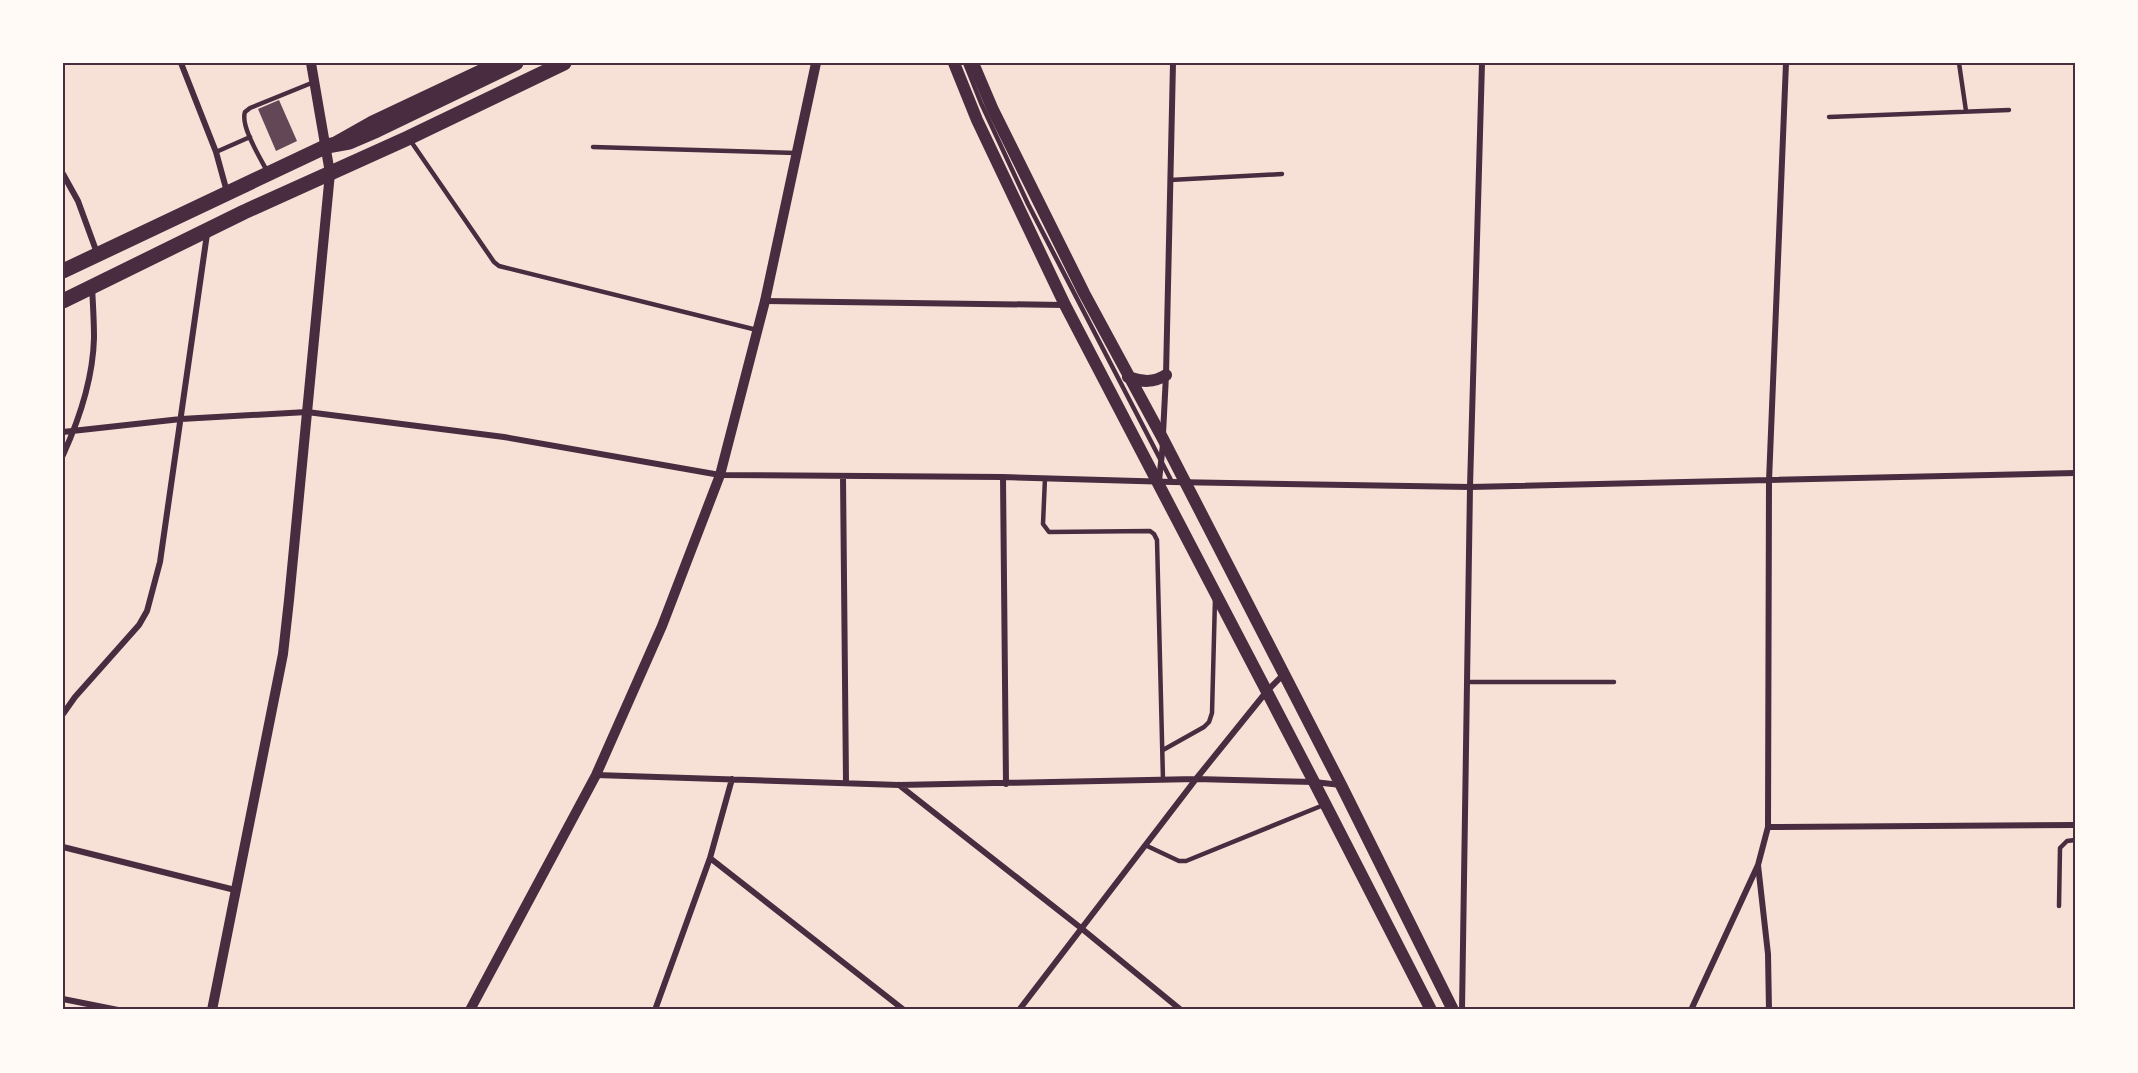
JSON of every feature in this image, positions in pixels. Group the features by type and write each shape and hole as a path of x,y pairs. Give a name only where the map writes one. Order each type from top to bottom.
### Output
{"main road":[{"path":"63,271 268,173 327,146 349,142 377,130 516,63"},
{"path":"954,63 977,120 1065,305 1159,482 1431,1010"},
{"path":"973,63 1007,139 1128,377 1163,439 1178,482 1341,785 1453,1010"},
{"path":"63,301 207,230 408,138 558,64"},
{"path":"1128,377 1147,381 1166,375"}],"street":[{"path":"181,63 216,152 228,193"},
{"path":"212,1010 283,654 330,173 311,63"},
{"path":"327,146 371,121 494,63"},
{"path":"470,1010 597,775 662,626 720,475 765,301 816,63"},
{"path":"1159,482 1166,375 1173,63"},
{"path":"1462,1010 1470,487 1482,63"},
{"path":"1690,1010 1758,865 1768,827 1769,480 1786,63"},
{"path":"63,174 78,201 98,254"},
{"path":"63,714 75,697 139,625 147,611 160,562 207,230"},
{"path":"63,455 74,431 85,392 94,340 92,286"},
{"path":"765,301 1065,305"},
{"path":"63,432 182,419 307,412 504,437 720,475 1003,477 1470,487 2075,473"},
{"path":"843,476 846,783"},
{"path":"1003,477 1006,784"},
{"path":"1019,1010 1196,779 1267,691 1283,675"},
{"path":"597,775 899,785 1196,779 1314,782 1341,785"},
{"path":"655,1010 710,858 732,779"},
{"path":"899,785 1181,1010"},
{"path":"1768,827 2075,825"},
{"path":"63,847 235,890"},
{"path":"710,858 904,1010"},
{"path":"1758,865 1768,954 1769,1010"},
{"path":"63,999 118,1010"}],"lane":[{"path":"965,63 1028,204 1162,460 1178,482"},
{"path":"1959,63 1966,111"},
{"path":"268,173 243,117 250,108 314,82"},
{"path":"1829,117 2008,110"},
{"path":"216,152 250,137"},
{"path":"408,138 499,266 757,330"},
{"path":"593,147 798,153"},
{"path":"1170,180 1282,174"},
{"path":"1045,478 1043,524 1049,532 1150,531 1157,540 1163,780"},
{"path":"1163,750 1204,727 1209,722 1212,713 1215,591"},
{"path":"1467,682 1614,682"},
{"path":"1145,845 1179,861 1186,861 1326,804"},
{"path":"2060,906 2060,848 2067,841 2075,840"}],"building":[{"path":"279,100 297,141 276,151 258,109"}]}
